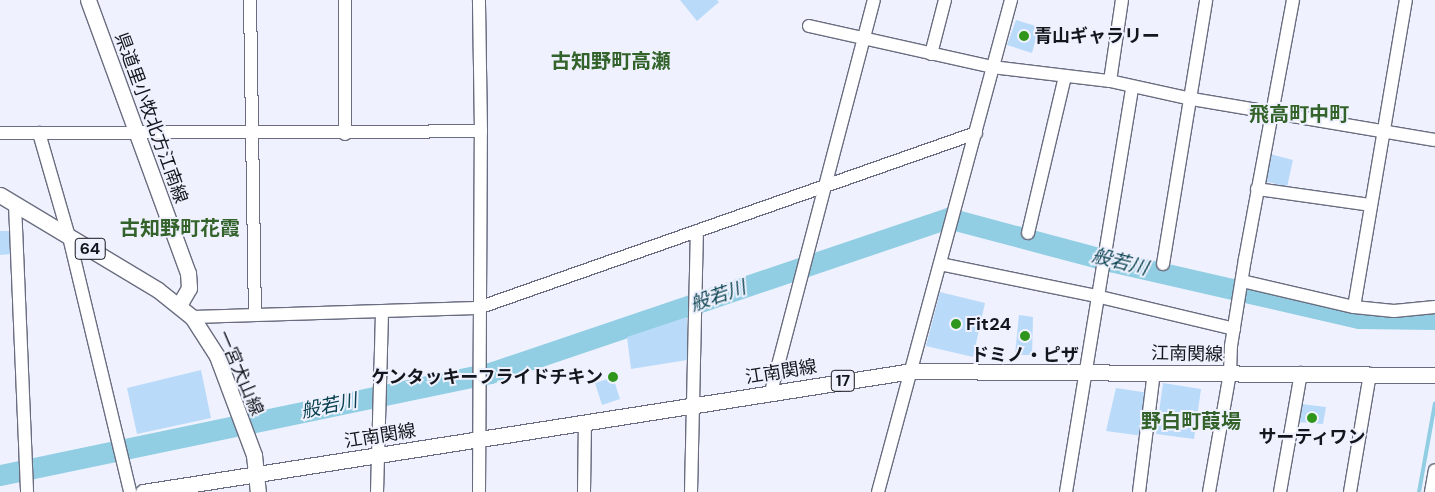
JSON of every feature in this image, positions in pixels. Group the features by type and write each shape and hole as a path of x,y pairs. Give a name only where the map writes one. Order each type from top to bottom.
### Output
{"main road":[{"name":"県道里小牧北方江南線","path":"88,0 190,280 186,295 179,305"},
{"name":"一宮犬山線","path":"0,195 179,305 192,317 216,356 254,455 258,492"},
{"name":"江南関線","path":"144,492 912,371 1084,370 1435,374"}],"street":[{"path":"250,0 255,315"},
{"path":"345,0 345,134"},
{"path":"478,492 478,308 481,130 479,0"},
{"path":"771,392 824,184 874,0"},
{"path":"931,54 944,0"},
{"path":"878,492 1011,0"},
{"path":"1110,81 1122,0"},
{"path":"1164,264 1192,99 1206,0"},
{"path":"1209,492 1230,373 1234,328 1257,189 1293,0"},
{"path":"1354,306 1382,130 1406,0"},
{"path":"809,26 864,40 992,67 1110,81 1132,88 1192,99 1435,140"},
{"path":"1028,233 1065,76"},
{"path":"1066,492 1096,296 1132,88"},
{"path":"0,133 253,132 345,134 481,130"},
{"path":"192,317 478,308 824,184 976,133"},
{"path":"40,134 69,237 130,492"},
{"path":"1257,189 1371,206"},
{"path":"16,204 26,492"},
{"path":"691,492 697,231"},
{"path":"940,264 1096,296 1234,328"},
{"path":"1242,281 1354,306 1394,311 1435,307"},
{"path":"377,492 382,311"},
{"path":"1139,492 1154,372"},
{"path":"1280,492 1301,373"},
{"path":"1350,492 1370,374"},
{"path":"584,492 585,422"},
{"path":"1430,492 1435,470"}],"building":[{"path":"680,0 717,0 719,2 697,21"},
{"name":"青山ギャラリー","path":"1016,20 1039,27 1032,53 1007,45"},
{"path":"1270,154 1293,160 1287,187 1264,181"},
{"path":"0,231 10,231 12,254 0,255"},
{"name":"Fit24","path":"940,292 985,303 973,357 926,346"},
{"name":"ドミノ・ピザ","path":"1019,315 1033,317 1032,355 1015,355"},
{"path":"687,317 687,360 631,369 627,337"},
{"path":"201,370 211,418 137,434 127,388"},
{"path":"613,377 620,399 602,405 595,383"},
{"path":"1163,383 1201,389 1194,439 1156,434"},
{"path":"1116,388 1149,393 1143,436 1106,431"},
{"path":"1301,404 1326,407 1323,424 1298,422"}],"waterway":[{"name":"般若川","path":"0,475 490,373 948,218 1110,261 1359,318 1435,319"},
{"path":"1419,492 1435,403"}],"place":[{"name":"青山ギャラリー","path":"1024,36"},
{"name":"Fit24","path":"956,324"},
{"name":"ドミノ・ピザ","path":"1025,336"},
{"name":"ケンタッキーフライドチキン","path":"613,377"},
{"name":"サーティワン","path":"1312,418"}],"district":[{"name":"古知野町高瀬","path":"611,61"},
{"name":"飛高町中町","path":"1299,114"},
{"name":"古知野町花霞","path":"180,228"},
{"name":"野白町葭場","path":"1191,421"}]}
